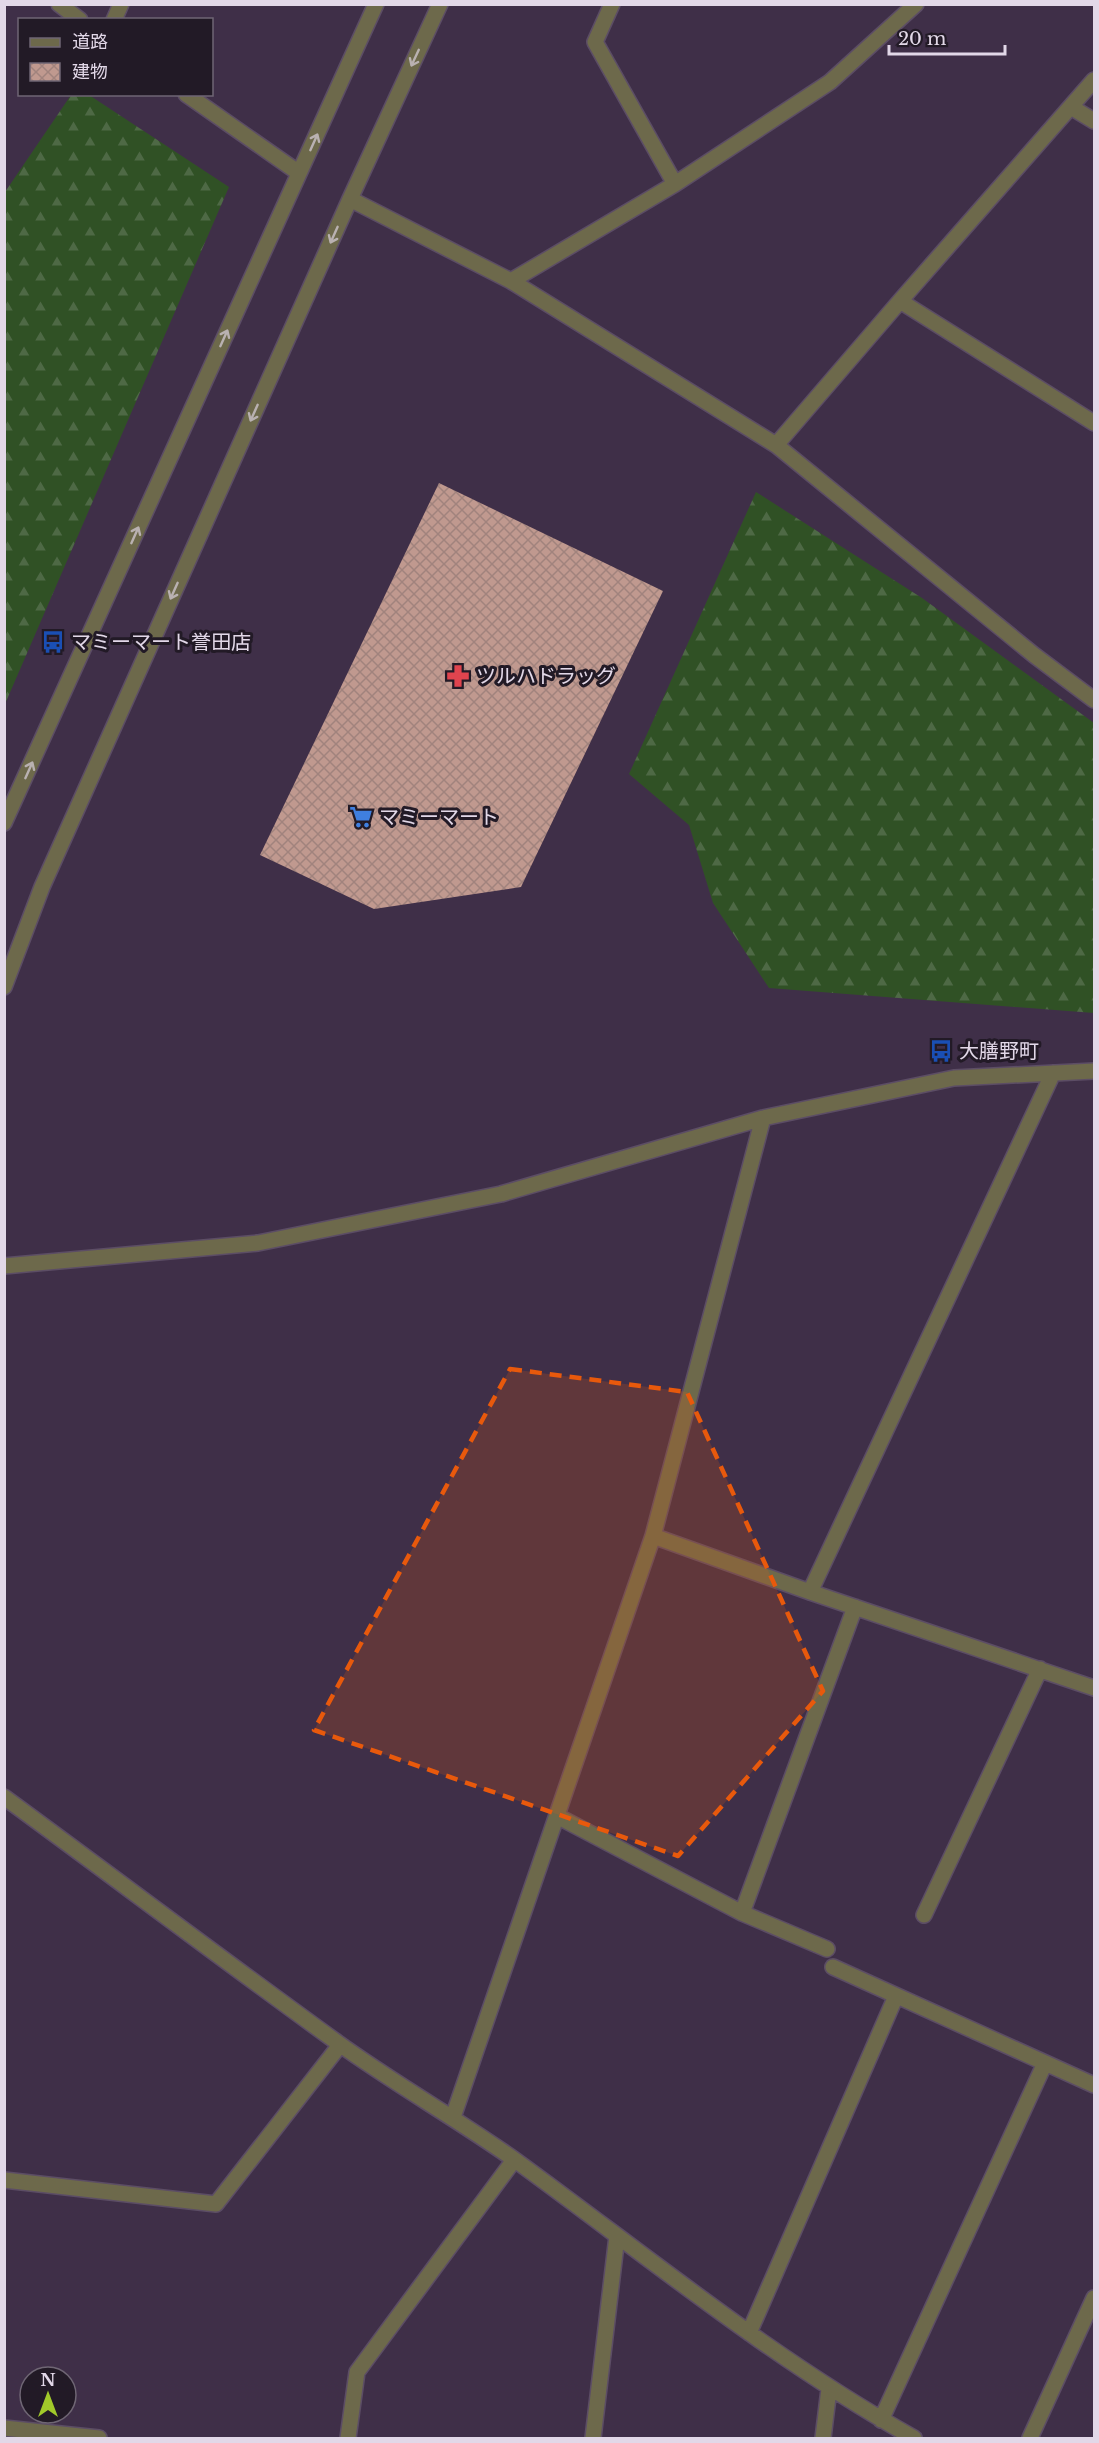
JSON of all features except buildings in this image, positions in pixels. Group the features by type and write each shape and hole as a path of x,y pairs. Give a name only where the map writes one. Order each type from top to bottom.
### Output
{"street":[{"path":"59,4 77,18"},
{"path":"115,18 121,4"},
{"path":"4,823 376,4"},
{"path":"4,987 42,887 350,199 440,4"},
{"path":"612,4 596,42 675,184"},
{"path":"511,281 675,184 830,82 916,4"},
{"path":"776,445 1095,80"},
{"path":"189,96 299,173"},
{"path":"1071,107 1095,121"},
{"path":"350,199 511,281 776,445 1034,655 1095,700"},
{"path":"900,301 1095,423"},
{"path":"4,1266 258,1243 501,1194 763,1118 954,1078 1095,1071"},
{"path":"810,1592 1053,1073"},
{"path":"453,2117 653,1536 763,1118"},
{"path":"653,1536 810,1592 1095,1688"},
{"path":"742,1913 855,1607"},
{"path":"924,1915 1040,1669"},
{"path":"4,1797 340,2045 453,2117 514,2160 748,2333 829,2389 914,2439"},
{"path":"557,1816 742,1913 827,1949"},
{"path":"833,1967 1095,2085"},
{"path":"748,2333 896,1996"},
{"path":"4,2180 216,2204 340,2045"},
{"path":"881,2420 1045,2063"},
{"path":"348,2439 357,2372 514,2160"},
{"path":"593,2439 617,2236"},
{"path":"1030,2439 1095,2298"},
{"path":"823,2439 829,2389"},
{"path":"4,2428 99,2439"}],"highlighted area":[{"path":"510,1369 687,1392 823,1691 678,1856 314,1730"}],"green space":[{"path":"70,96 91,96 229,187 5,704 5,192"},
{"path":"756,492 922,598 1094,723 1094,1013 769,988 713,903 689,825 629,774"}],"place":[{"name":"マミーマート誉田店","path":"53,642"},
{"name":"ツルハドラッグ","path":"458,676"},
{"name":"マミーマート","path":"361,817"},
{"name":"大膳野町","path":"941,1051"}]}
